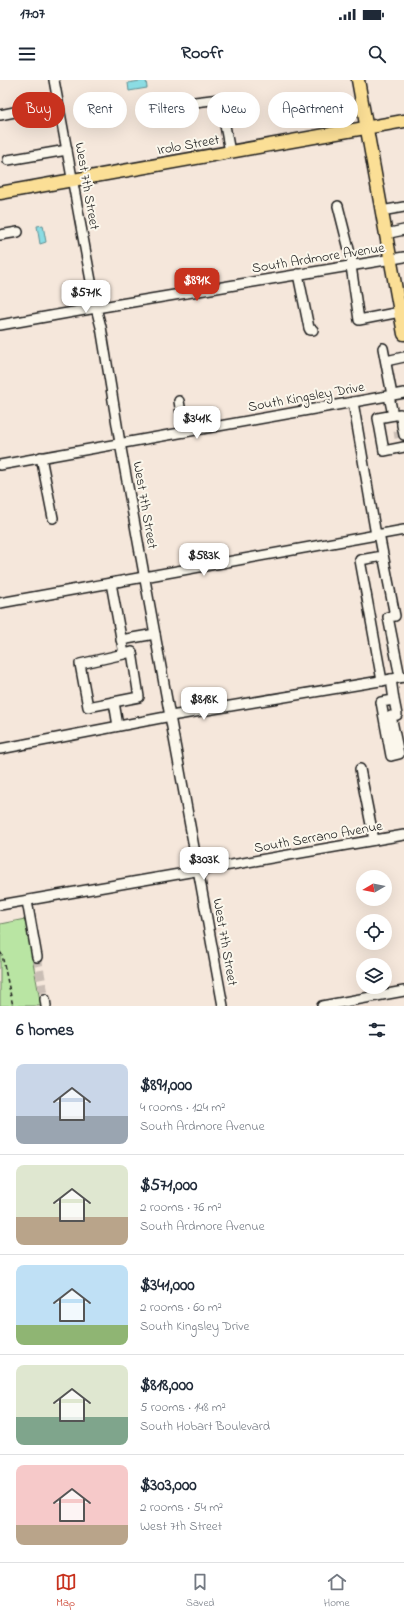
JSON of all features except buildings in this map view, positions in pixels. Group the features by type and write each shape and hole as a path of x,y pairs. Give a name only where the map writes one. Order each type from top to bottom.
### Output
{"main road":[{"path":"358,80 404,334"},
{"name":"Irolo Street","path":"0,193 404,121"}],"street":[{"name":"West 7th Street","path":"54,80 56,92"},
{"path":"199,102 220,99 230,152"},
{"path":"0,115 12,113"},
{"name":"West 7th Street","path":"63,128 96,308 101,327 120,443 223,1006"},
{"path":"8,160 67,150"},
{"path":"338,206 352,265 360,320 400,312"},
{"path":"381,212 404,206"},
{"path":"385,234 404,230"},
{"path":"0,235 18,232"},
{"name":"South Ardmore Avenue","path":"0,326 96,308 404,256"},
{"path":"298,274 309,328 313,330"},
{"path":"383,348 393,415"},
{"path":"386,361 404,357"},
{"name":"South Kingsley Drive","path":"0,465 404,393"},
{"path":"179,401 184,432"},
{"path":"353,402 395,616 388,617 400,655 394,700 397,715 391,716 398,754 391,756 381,702 394,700"},
{"path":"402,431 400,414 378,418 384,451 404,447"},
{"path":"41,457 53,518"},
{"path":"0,603 404,530"},
{"path":"382,680 360,560 383,556"},
{"path":"111,583 124,654"},
{"path":"121,640 155,634"},
{"path":"132,652 139,696 88,707 80,664 124,654 132,652"},
{"path":"0,749 170,716 398,678"},
{"path":"114,702 118,726"},
{"path":"360,769 374,840"},
{"name":"South Serrano Avenue","path":"0,905 404,835"},
{"path":"27,901 37,958"},
{"path":"322,1006 404,991"}],"path":[{"path":"0,952 2,955 12,1006"}],"green space":[{"path":"25,919 41,1006 0,1006 0,924"}],"water":[{"path":"146,80 147,88 129,91 128,83"},
{"path":"43,225 46,242 40,244 37,226"}],"tunnel":[{"path":"398,431 399,438"},
{"path":"37,957 45,999"}]}
